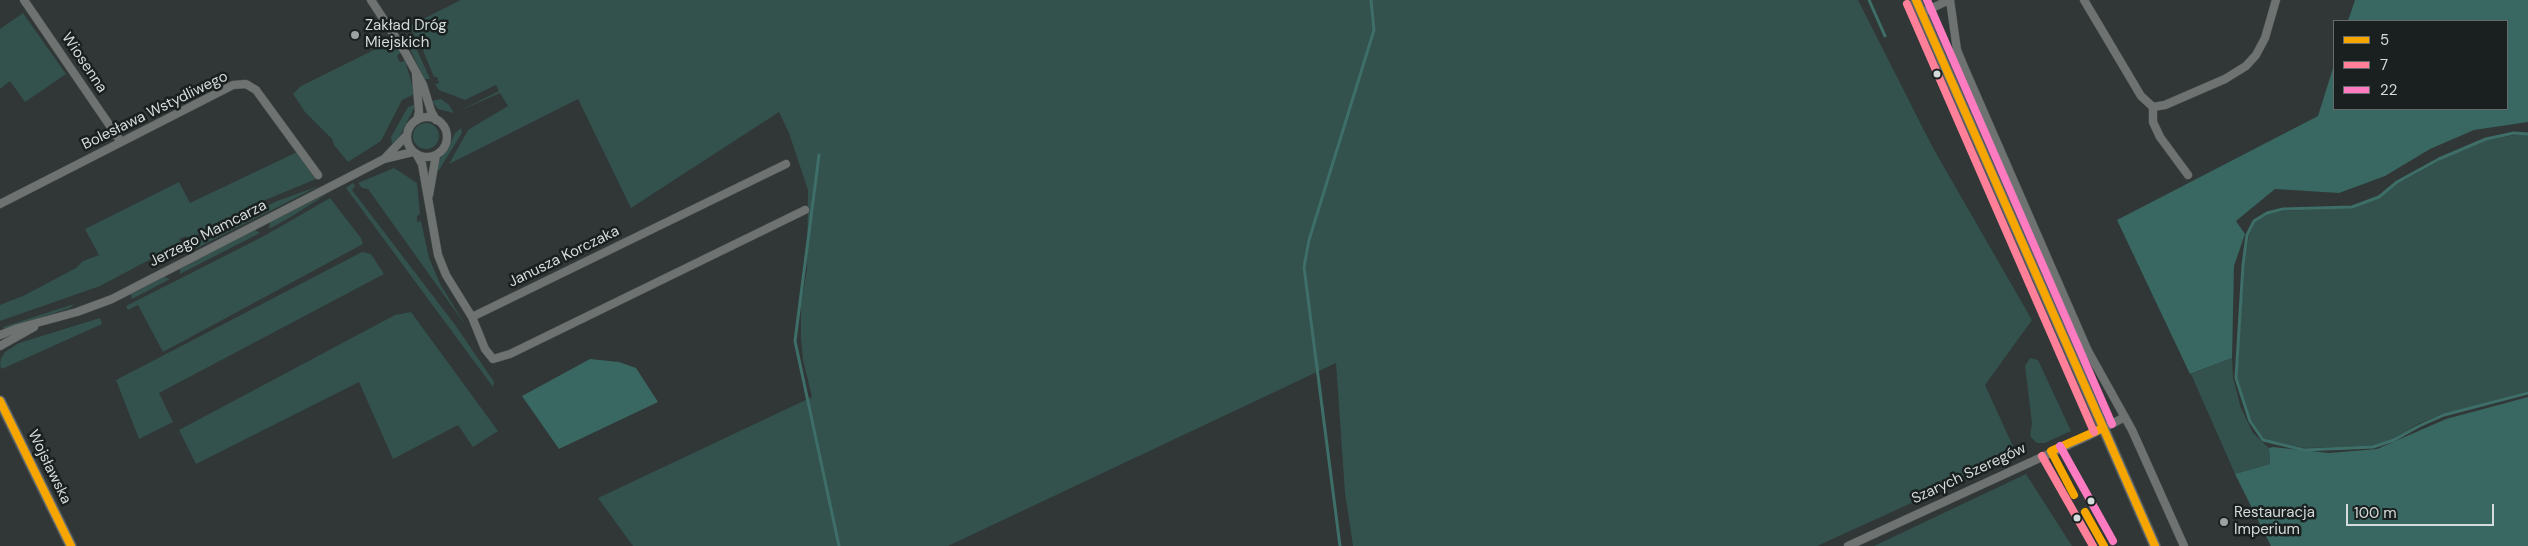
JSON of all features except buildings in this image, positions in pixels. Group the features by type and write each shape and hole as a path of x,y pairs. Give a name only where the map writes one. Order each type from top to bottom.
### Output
{"street":[{"name":"Wiosenna","path":"24,0 121,142"},
{"path":"371,0 415,70 436,120"},
{"path":"1916,0 2155,546"},
{"path":"1922,13 1950,0 1957,50 1964,67 2088,351 2125,417 2184,546"},
{"path":"2084,0 2141,96 2153,107 2155,129 2188,174"},
{"path":"2153,107 2164,105 2225,79 2246,66 2256,55 2265,38 2276,0"},
{"path":"415,70 418,120"},
{"name":"Bolesława Wstydliwego","path":"0,204 233,85 246,84 256,90 318,175"},
{"path":"415,154 427,158 436,155 444,149 447,140 444,126 436,120 427,117 418,120 410,126 407,135 408,144 415,154 422,164 438,255 446,275 472,317 485,349 493,359 510,354 805,210"},
{"name":"Jerzego Mamcarza","path":"384,159 407,135"},
{"name":"Jerzego Mamcarza","path":"0,335 112,298 384,159 415,154"},
{"path":"428,197 436,155"},
{"name":"Janusza Korczaka","path":"472,317 786,164"},
{"name":"Jerzego Mamcarza","path":"0,346 40,323"},
{"name":"Wojsławska","path":"0,401 71,546"},
{"name":"Szarych Szeregów","path":"1848,546 2125,417"}],"shaded area":[{"path":"461,0 1858,0 1933,148 2032,320 1985,385 2017,455 1817,546 1353,546 1345,493 1336,363 948,546 633,546 598,498 812,397 803,360 801,338 801,304 807,269 808,190 789,133 779,112 631,208 578,99 449,164 468,130 508,106 500,93 459,111 499,91 496,85 465,100 439,90 435,84 439,83 437,77 434,77 422,48 409,26"},
{"path":"2355,0 2528,0 2528,122 2474,130 2430,149 2385,176 2339,193 2275,189 2236,221 2245,234 2234,266 2232,358 2190,374 2117,220 2318,116 2333,68 2333,110 2508,110 2508,20 2348,20"},
{"path":"23,13 66,74 25,102 10,81 0,89 0,29"},
{"path":"408,34 430,79 424,79 405,38"},
{"path":"394,40 401,52 397,56 400,62 405,61 415,94 402,100 381,141 348,162 334,145 332,139 305,112 293,94 301,86"},
{"path":"441,99 449,105 454,113 438,109 432,101"},
{"path":"416,104 399,138 392,144 391,137 408,107"},
{"path":"426,123 435,127 439,136 435,145 426,149 417,145 413,136 417,127"},
{"path":"461,128 462,133 439,170 435,171 437,163 449,147 455,133"},
{"path":"2515,135 2528,135 2528,391 2444,414 2418,424 2394,439 2373,446 2304,448 2264,439 2251,420 2237,377 2244,265 2249,235 2255,222 2267,214 2283,211 2353,208 2379,198 2398,183 2440,160 2487,140"},
{"path":"298,153 316,179 263,201 188,240 186,236 179,239 181,243 100,286 0,321 0,305 25,295 76,268 83,261 99,255 85,229 179,182 190,203"},
{"path":"394,168 417,183 420,214 417,216 417,222 421,221 429,258 440,284 466,326 368,189 362,188 358,183"},
{"path":"353,183 355,186 352,190 456,326 494,382 493,387 346,188"},
{"path":"319,186 197,248 191,245 277,201"},
{"path":"327,194 289,218 269,229 270,222"},
{"path":"330,198 361,238 363,244 163,352 138,305 128,310 126,306 264,236"},
{"path":"255,230 260,233 180,274 180,268"},
{"path":"362,252 371,254 384,274 159,393 173,422 139,439 116,380"},
{"path":"164,277 170,279 132,299 131,294"},
{"path":"74,304 70,308 4,329 3,327"},
{"path":"411,312 498,431 473,447 458,425 393,459 359,382 196,464 179,430 395,315"},
{"path":"100,318 102,324 2,369 0,365 1,358 5,352 19,343"},
{"path":"2030,358 2038,360 2071,431 2045,443 2037,443 2030,436 2032,423 2025,366"},
{"path":"2232,358 2233,378 2241,408 2253,433 2269,448 2270,464 2235,474 2191,374"},
{"path":"590,359 619,362 636,368 658,402 559,449 522,396"},
{"path":"2528,397 2528,546 2271,546 2235,474 2270,464 2269,448 2329,453 2377,449 2446,419"},
{"path":"2026,474 2072,546 1874,546"}],"waterway":[{"path":"1340,546 1304,267 1309,240 1374,30 1371,0"},
{"path":"1869,0 1885,36"},
{"path":"2528,134 2514,133 2486,139 2439,159 2397,182 2379,197 2352,207 2283,209 2267,213 2254,221 2247,235 2243,265 2236,378 2250,421 2263,440 2304,450 2373,447 2394,440 2444,415 2528,393"},
{"path":"819,155 795,341 839,546"}],"transit line":[{"name":"5","path":"1916,0 2155,546"},
{"name":"22","path":"1927,0 2112,424"},
{"name":"7","path":"1907,4 2094,432"},
{"name":"5","path":"0,401 71,546"},
{"name":"5","path":"2074,495 2051,451 2103,428"},
{"name":"22","path":"2060,446 2113,541"},
{"name":"7","path":"2042,456 2093,546"},
{"name":"5","path":"2085,512 2104,546"}],"place":[{"name":"Zakład Dróg Miejskich","path":"355,35"},
{"name":"Restauracja Imperium","path":"2224,522"}]}
